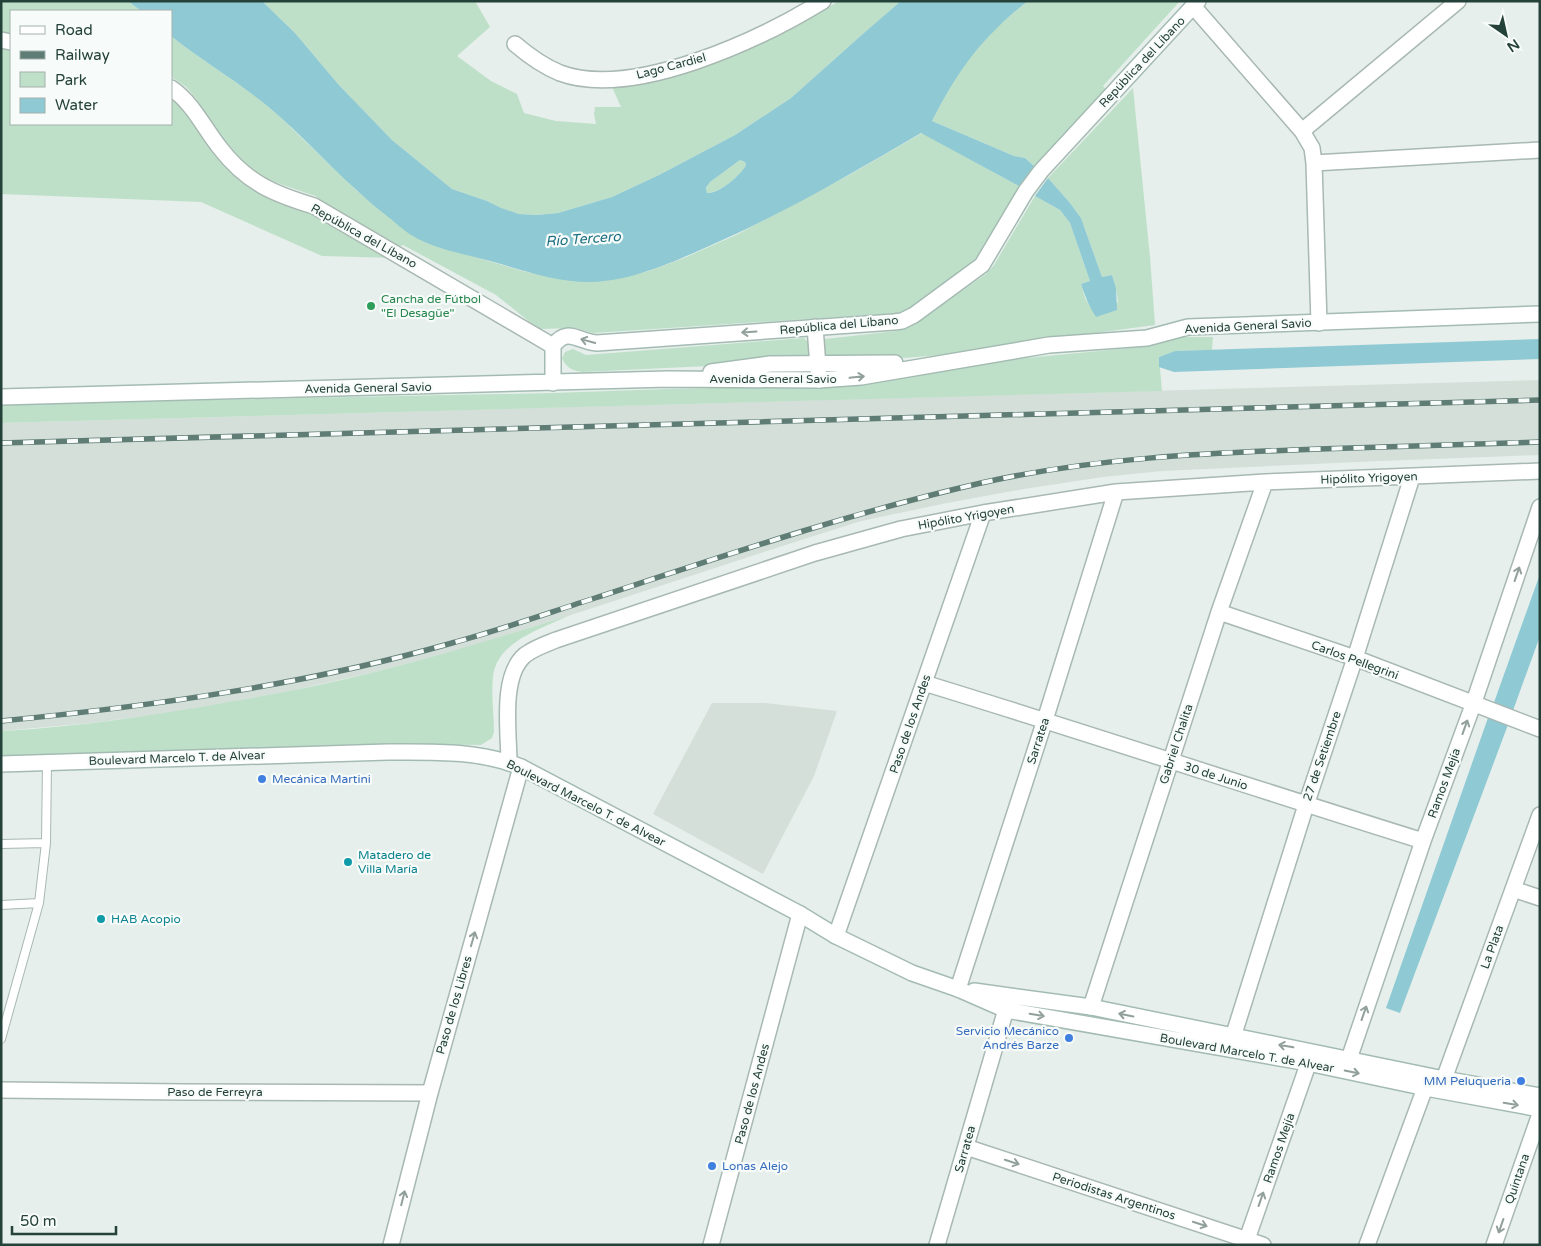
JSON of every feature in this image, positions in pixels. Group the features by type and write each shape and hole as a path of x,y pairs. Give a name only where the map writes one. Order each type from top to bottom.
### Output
{"street":[{"name":"Lago Cardiel","path":"515,44 529,56 562,73 600,79 639,75 676,67 731,48 780,26 823,1"},
{"path":"1302,131 1458,1"},
{"path":"1196,4 1302,131 1312,148 1320,323"},
{"name":"República del Líbano","path":"172,89 180,94 191,107 221,149 249,177 265,188 282,196 314,206 553,346 562,337 568,336 573,336 588,343 597,343 894,322 902,321 914,315 982,265 1026,191 1041,171 1196,4"},
{"path":"1314,163 1540,150"},
{"name":"Avenida General Savio","path":"1,397 668,379 819,380 861,377 1049,346 1147,338 1188,327 1540,314"},
{"path":"815,328 819,380"},
{"path":"553,346 553,383"},
{"path":"668,379 754,365 887,363 965,359"},
{"name":"Hipólito Yrigoyen","path":"515,765 508,704 511,679 518,663 525,655 538,647 556,640 815,553 901,529 983,513 1116,492 1265,482 1540,471"},
{"name":"27 de Setiembre","path":"1232,1037 1412,476"},
{"name":"Gabriel Chalita","path":"1091,1007 1219,612 1265,482"},
{"name":"Sarratea","path":"958,989 1116,492"},
{"name":"Ramos Mejía","path":"1349,1059 1422,841 1473,704 1540,507"},
{"name":"Paso de los Andes","path":"836,936 983,513"},
{"name":"Carlos Pellegrini","path":"1219,612 1355,658 1491,712 1540,729"},
{"name":"30 de Junio","path":"924,683 1422,841"},
{"name":"Boulevard Marcelo T. de Alvear","path":"1,764 368,752 436,752 474,754 494,758 515,765 800,914 836,936 912,973 958,989 1008,1002 1433,1081 1540,1096"},
{"name":"Paso de los Libres","path":"391,1245 515,765"},
{"name":"La Plata","path":"1367,1245 1513,889 1540,815"},
{"path":"1513,889 1540,898"},
{"name":"Paso de los Andes","path":"711,1245 800,914"},
{"name":"Sarratea","path":"937,1245 1008,1002"},
{"name":"Boulevard Marcelo T. de Alvear","path":"1008,1002 1091,1007 1232,1037 1310,1057 1349,1059 1540,1109"},
{"name":"Ramos Mejía","path":"1246,1242 1310,1057"},
{"name":"Paso de Ferreyra","path":"1,1090 430,1093"},
{"name":"Quintana","path":"1494,1245 1540,1114"},
{"name":"Periodistas Argentinos","path":"966,1147 1246,1242 1263,1245"}],"lane":[{"path":"1,1039 39,903 46,843 47,762"},
{"path":"1,844 46,843"},
{"path":"1,905 39,903"}],"shaded area":[{"path":"1540,380 1540,455 1162,471 1103,477 1024,489 861,521 462,649 379,671 290,691 182,711 91,723 1,731 1,423"},
{"path":"712,703 765,703 837,711 814,776 763,874 653,814"}],"green space":[{"path":"1,1 128,1 140,10 10,10 10,34 1,32"},
{"path":"262,1 475,1 490,27 457,56 491,81 517,94 524,113 556,121 596,124 595,107 621,107 612,87 663,79 726,58 798,25 839,1 901,1 791,98 735,135 659,175 612,197 558,213 536,215 519,214 452,189 392,140 338,84 295,33"},
{"path":"1028,1 1180,1 1103,86 1106,89 1034,166 1025,158 1014,156 932,121 953,83 978,47 998,26"},
{"path":"172,37 258,98 357,191 412,235 430,244 526,272 593,282 649,271 736,235 851,174 922,133 1019,186 982,251 975,259 914,306 899,313 593,333 577,328 540,329 496,295 403,245 396,248 315,196 266,179 250,169 229,149 197,100 172,78"},
{"path":"1,48 10,49 10,125 172,125 172,98 190,116 220,160 234,174 319,215 396,258 322,256 201,202 1,194"},
{"path":"1133,88 1155,325 968,353 890,359 824,357 823,340 908,328 986,274 994,265 1035,196 1060,210 1070,223 1090,281 1081,284 1085,298 1096,316 1118,302 1112,275 1102,277 1081,218 1048,178"},
{"path":"740,160 745,162 746,165 739,174 723,187 707,193 706,189 710,182"},
{"path":"1182,337 1213,337 1212,350 1175,351 1159,357 1162,391 1,423 1,404 851,385 1026,358 1151,346"},
{"path":"804,338 809,343 808,357 729,365 583,372 570,368 562,358 565,352 573,349 586,355"},
{"path":"568,616 522,638 502,655 496,665 493,677 494,732 492,738 481,745 389,744 1,757 1,731 59,727 147,716 307,688 427,658"}],"water":[{"name":"Río Tercero","path":"128,1 262,1 295,33 338,84 392,140 452,189 519,214 536,215 558,213 612,197 659,175 735,135 791,98 901,1 1028,1 1002,23 979,47 953,83 932,121 1014,156 1025,158 1034,166 1019,186 921,133 789,208 735,235 679,259 636,275 606,281 565,280 449,251 411,235 359,192 266,105 172,37 172,10 140,10","holes":["740,160 745,162 746,165 735,179 717,190 707,193 706,188 710,182"]},
{"path":"1048,178 1081,218 1102,277 1112,275 1116,288 1117,310 1096,317 1091,309 1081,284 1090,281 1070,223 1060,210 1035,196"},
{"path":"1540,339 1540,359 1174,372 1159,367 1159,357 1175,351"},
{"path":"1540,574 1540,636 1511,716 1492,708"},
{"path":"1489,715 1509,722 1400,1013 1386,1008"}],"railway":[{"path":"1,443 1540,400"},
{"path":"1,721 172,701 285,682 397,658 488,633 835,521 981,483 1023,475 1107,462 1234,452 1540,442"}],"place":[{"name":"Cancha de Fútbol \"El Desagüe\"","path":"371,306"},
{"name":"Mecánica Martini","path":"262,779"},
{"name":"Matadero de Villa María","path":"348,862"},
{"name":"HAB Acopio","path":"101,919"},
{"name":"Servicio Mecánico Andrés Barze","path":"1069,1038"},
{"name":"MM Peluqueria","path":"1521,1081"},
{"name":"Lonas Alejo","path":"712,1166"}]}
